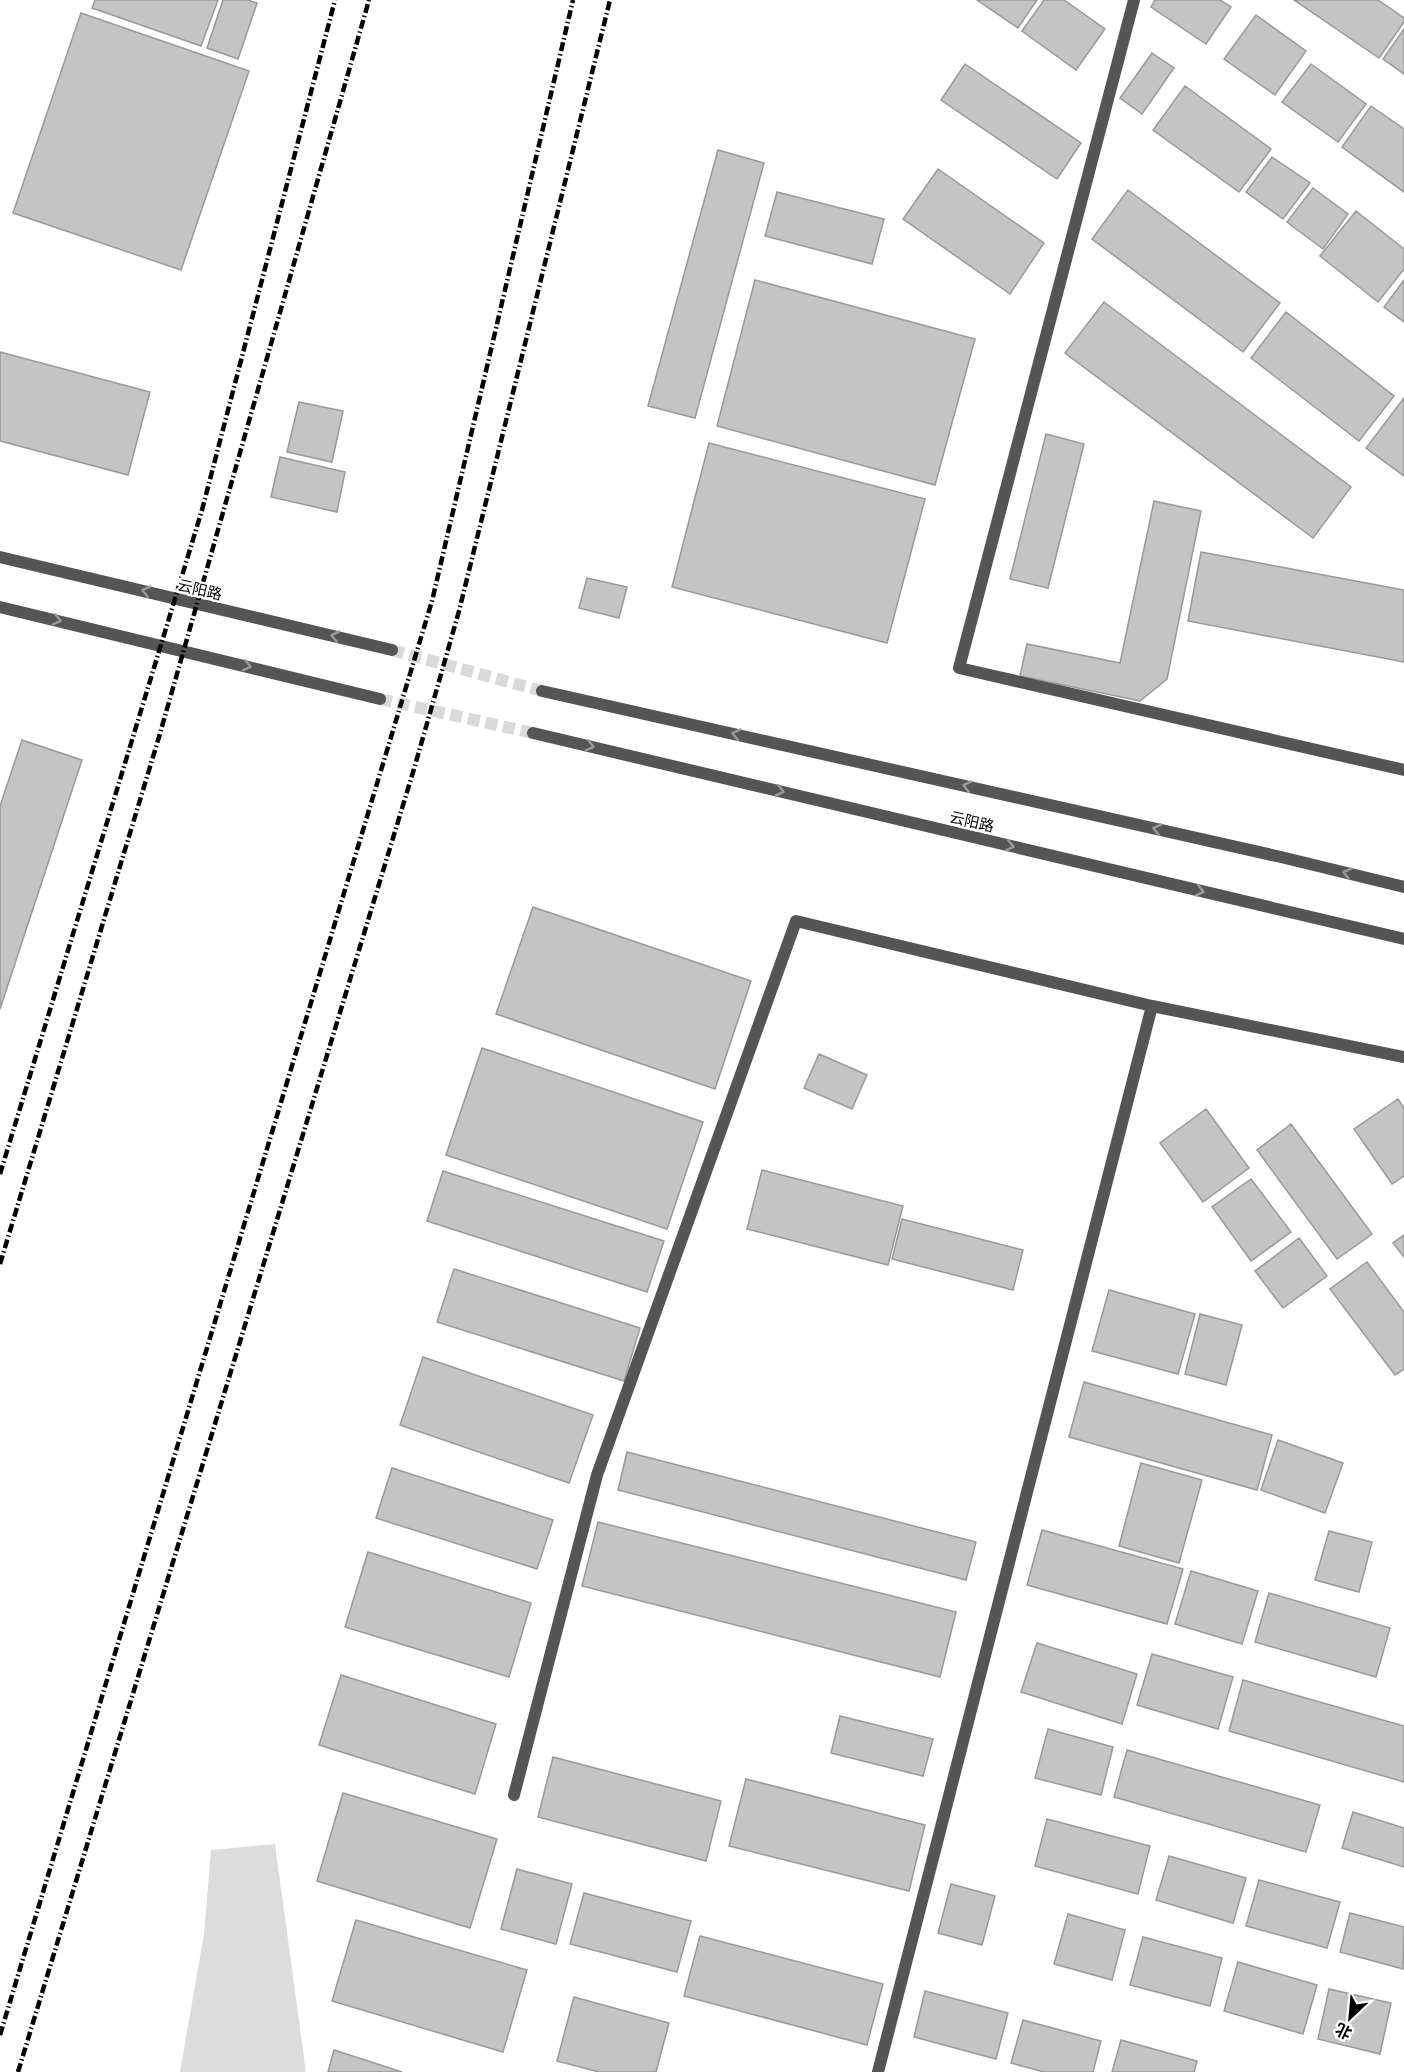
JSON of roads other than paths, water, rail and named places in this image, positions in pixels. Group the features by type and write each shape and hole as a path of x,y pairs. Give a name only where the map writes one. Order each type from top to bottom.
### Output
{"street":[{"path":"1134,0 959,668 1404,770"},
{"name":"云阳路","path":"0,557 392,650"},
{"path":"0,607 380,699"},
{"path":"542,691 1269,854 1404,887"},
{"name":"云阳路","path":"533,733 1404,939"},
{"path":"514,1795 597,1475 796,921 1152,1005 1404,1057"},
{"path":"878,2072 1152,1005"}],"tunnel":[{"path":"392,650 542,691"},
{"path":"380,699 533,733"}],"railway":[{"path":"0,1174 202,510 335,0"},
{"path":"0,1264 159,737 369,0"},
{"path":"0,2035 432,601 573,0"},
{"path":"18,2072 414,769 459,611 610,0"}]}
